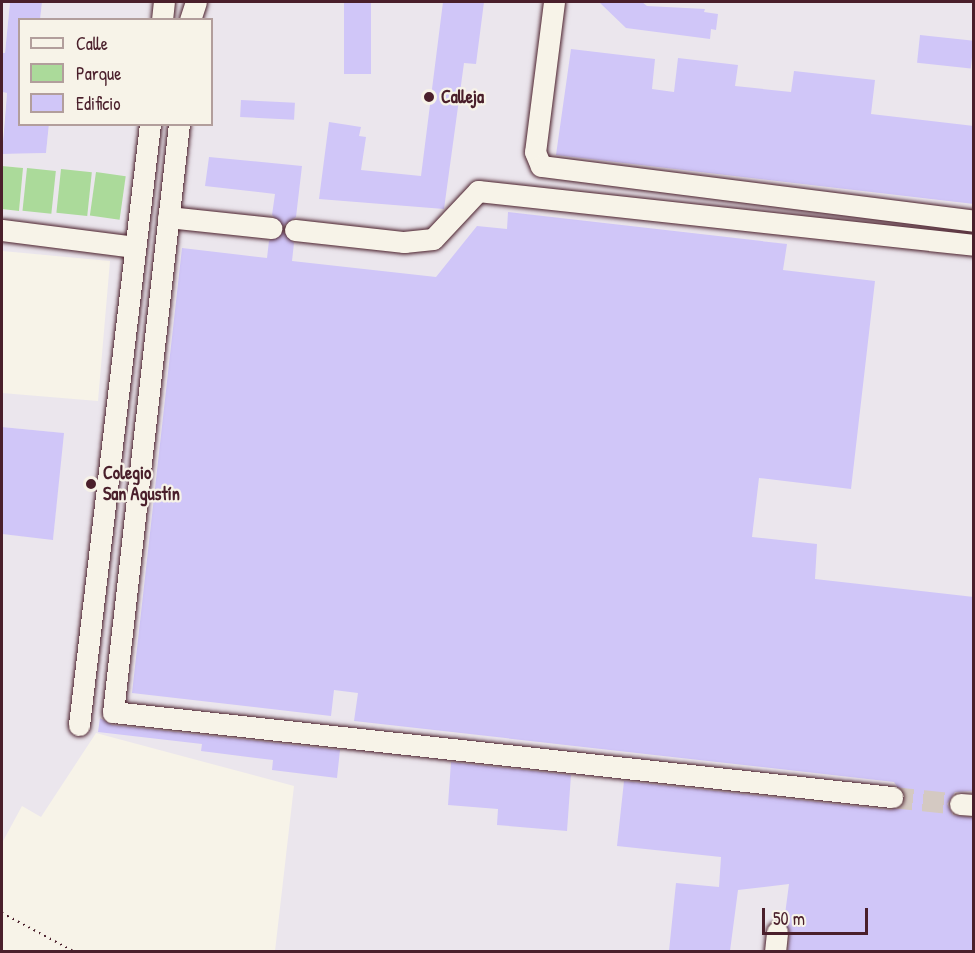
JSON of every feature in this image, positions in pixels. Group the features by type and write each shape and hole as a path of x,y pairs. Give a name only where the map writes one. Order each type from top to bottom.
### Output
{"lane":[{"path":"162,18 164,2"},
{"path":"191,18 196,2"},
{"path":"554,2 535,152 541,166 974,221"},
{"path":"79,725 150,126"},
{"path":"179,126 113,711 892,796"},
{"path":"295,230 404,242 433,239 478,191 974,245"},
{"path":"168,217 271,228"},
{"path":"2,230 135,247"}],"path":[{"path":"2,913 75,951"}],"shaded area":[{"path":"2,2 10,2 5,53 2,53"},
{"path":"42,2 973,2 973,951 275,951 294,786 96,733 41,817 22,806 2,843 2,534 53,539 63,433 2,427 2,393 98,401 110,261 2,251 2,209 19,211 23,168 2,166 2,154 46,153 49,126 213,126 213,18 40,18"},
{"path":"2,92 7,93 2,143"}],"green space":[{"path":"2,166 23,168 19,211 2,209"},
{"path":"27,168 56,171 51,214 23,211"},
{"path":"61,169 92,172 87,216 56,213"},
{"path":"96,172 126,176 120,220 90,216"}],"building":[{"path":"10,2 42,2 40,18 18,18 18,126 49,126 46,153 2,154 7,93 2,92 2,53 5,53"},
{"path":"344,2 371,2 371,74 344,74"},
{"path":"443,2 484,2 476,64 464,63 444,209 319,199 329,122 361,127 359,136 366,137 361,170 421,176"},
{"path":"599,2 642,2 647,6 705,9 704,12 718,14 716,30 711,29 710,39 626,28"},
{"path":"920,35 974,41 971,68 917,63"},
{"path":"571,49 655,59 652,89 674,92 678,58 738,65 735,86 791,92 794,71 875,80 871,114 974,126 974,204 556,155"},
{"path":"241,100 295,103 294,120 240,117"},
{"path":"209,157 302,166 296,217 283,226 272,215 275,194 205,186"},
{"path":"508,212 787,244 783,270 875,281 851,489 759,478 752,537 817,544 815,579 974,597 974,791 955,792 947,804 953,815 974,818 974,951 788,951 790,933 784,922 789,884 738,890 730,951 669,951 676,883 719,887 721,857 617,846 624,781 891,810 902,805 905,798 894,782 354,721 358,693 334,690 331,716 132,693 182,248 267,258 269,241 283,232 294,243 292,261 436,277 477,226 507,229"},
{"path":"2,427 64,433 53,540 2,534"},
{"path":"100,718 112,725 340,750 337,778 272,770 273,760 201,751 202,744 98,732"},
{"path":"451,762 571,775 567,831 497,825 498,809 448,805"}],"tunnel":[{"path":"892,797 960,804"}],"place":[{"name":"Calleja","path":"429,97"},
{"name":"Colegio San Agustín","path":"91,484"}]}
